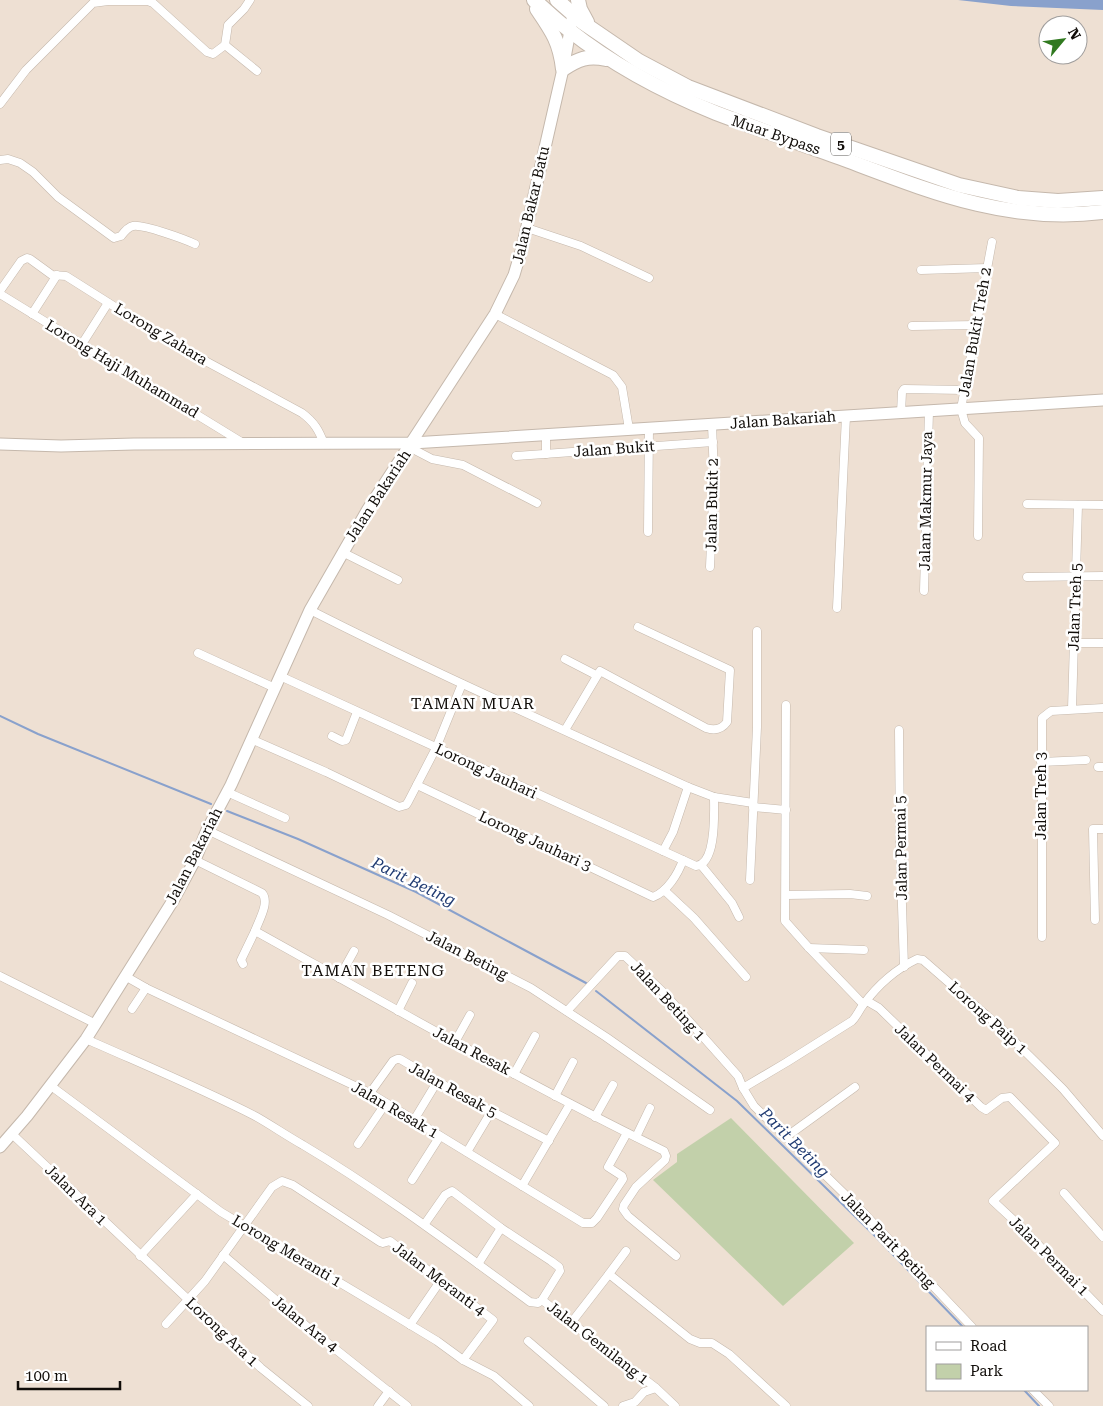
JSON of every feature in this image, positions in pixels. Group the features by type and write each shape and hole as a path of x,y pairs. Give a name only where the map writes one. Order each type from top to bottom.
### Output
{"highway":[{"path":"530,0 556,38 561,50 563,69 576,60 586,57 609,59"},
{"name":"Muar Bypass","path":"534,0 569,30 609,59 643,79 716,114 952,198 989,208 1040,215 1082,215 1103,212"},
{"name":"Muar Bypass","path":"557,0 575,5 595,32 639,61 688,87 818,136 959,185 1018,198 1058,201 1103,198"}],"main road":[{"name":"Jalan Bakar Batu","path":"410,445 495,314 517,267 563,69 575,5"},
{"name":"Jalan Bakariah","path":"0,1147 51,1086 86,1039 174,899 195,860 207,830 227,792 310,610 342,552 410,445 546,434 1103,400"},
{"path":"0,444 61,446 134,444 410,445"}],"street":[{"path":"0,104 26,70 94,2 156,1 210,54 216,53 225,45 228,25 242,12 250,0"},
{"path":"225,45 257,71"},
{"path":"0,160 8,159 20,162 58,197 114,238 121,236 128,228 135,225 176,236 195,244"},
{"path":"527,228 581,246 649,278"},
{"name":"Jalan Bukit Treh 2","path":"978,536 979,438 965,423 961,409 992,242"},
{"name":"Lorong Zahara","path":"0,293 21,261 26,258 49,274 66,276 172,343 302,413 312,420 319,430 324,444"},
{"path":"921,270 987,268"},
{"path":"32,314 57,275"},
{"name":"Lorong Haji Muhammad","path":"0,293 245,444"},
{"path":"82,344 108,302"},
{"path":"495,314 613,376 622,387 629,429"},
{"path":"912,326 977,325"},
{"path":"901,413 902,392 904,390 965,390"},
{"name":"Jalan Makmur Jaya","path":"924,592 929,411"},
{"path":"837,608 846,416"},
{"name":"Jalan Bukit 2","path":"710,567 714,477 712,424"},
{"path":"648,532 649,428"},
{"path":"546,434 546,454"},
{"name":"Jalan Bukit","path":"516,456 712,442"},
{"path":"410,445 432,458 464,465 536,503"},
{"path":"1027,504 1103,505"},
{"name":"Jalan Treh 5","path":"1072,709 1078,505"},
{"path":"342,552 398,580"},
{"path":"1027,577 1103,576"},
{"path":"310,610 462,684 688,788 714,797 786,810"},
{"path":"565,659 598,673 712,730 721,728 728,722 730,670 638,626"},
{"path":"750,880 757,727 757,631"},
{"path":"1074,643 1103,643"},
{"path":"198,654 275,688"},
{"path":"565,730 598,673"},
{"name":"Lorong Jauhari","path":"280,676 692,865 701,865"},
{"path":"251,739 399,807 406,805 436,748 462,684"},
{"path":"786,705 785,920 808,948 865,1003"},
{"name":"Jalan Treh 3","path":"1042,937 1042,718 1051,710 1103,708"},
{"path":"332,736 342,741 346,740 357,712"},
{"name":"Jalan Permai 5","path":"899,730 904,966"},
{"path":"1041,762 1086,760"},
{"name":"Lorong Jauhari 3","path":"417,784 653,897 664,890"},
{"path":"663,851 673,832 688,788"},
{"path":"227,792 285,818"},
{"path":"714,797 713,839 705,861 701,865 732,903 739,917"},
{"path":"1096,920 1093,829 1103,829"},
{"name":"Jalan Beting","path":"207,830 308,876 531,988 606,1037 710,1110"},
{"path":"195,860 265,896 265,903 255,931 241,960 243,964"},
{"path":"683,860 678,873 664,890 694,918 746,977"},
{"path":"786,895 850,894 867,896"},
{"name":"Jalan Resak","path":"255,931 514,1074 664,1151 666,1156 663,1163 636,1186 624,1205 624,1209 628,1216 676,1256"},
{"path":"808,948 864,950"},
{"path":"339,978 354,951"},
{"name":"Jalan Beting 1","path":"567,1011 618,956 623,955 664,993 738,1076 743,1088"},
{"name":"Lorong Paip 1","path":"904,966 917,959 923,960 970,1000 1063,1089 1103,1136"},
{"path":"743,1088 844,1026 858,1015 865,1003 889,977 904,966"},
{"path":"0,976 96,1024"},
{"name":"Jalan Resak 1","path":"125,976 146,988 370,1093 582,1223 592,1222 597,1218 623,1179 622,1176 608,1167 627,1133"},
{"path":"398,1010 412,983"},
{"path":"132,1009 146,988"},
{"name":"Jalan Permai 4","path":"865,1003 879,1008 981,1108 986,1110 1002,1098 1010,1097 1056,1143 994,1201"},
{"path":"455,1042 470,1015"},
{"path":"514,1074 535,1036"},
{"path":"86,1039 255,1116 336,1165 424,1224 530,1302 538,1303 542,1300 560,1271 559,1267 452,1192 445,1195 424,1224"},
{"name":"Jalan Resak 5","path":"370,1093 396,1059 491,1112 549,1141"},
{"path":"555,1096 573,1062"},
{"path":"414,1120 437,1082"},
{"path":"595,1117 613,1085"},
{"name":"Lorong Meranti 1","path":"51,1086 221,1212 410,1325 463,1360 494,1376 529,1406"},
{"path":"786,1137 854,1087"},
{"name":"Jalan Parit Beting","path":"743,1088 754,1106 860,1209 971,1326"},
{"path":"358,1144 386,1102"},
{"path":"522,1186 570,1104"},
{"path":"636,1137 650,1108"},
{"path":"467,1152 491,1112"},
{"name":"Jalan Ara 1","path":"12,1134 140,1256"},
{"path":"412,1180 440,1136"},
{"name":"Jalan Meranti 4","path":"244,1225 272,1187 282,1181 287,1182 380,1242 391,1242 492,1320 463,1360"},
{"path":"1064,1193 1103,1237"},
{"path":"140,1256 197,1194"},
{"name":"Jalan Permai 1","path":"994,1201 1103,1311"},
{"path":"166,1324 188,1300 244,1225"},
{"path":"478,1264 501,1228"},
{"path":"571,1323 626,1251"},
{"name":"Jalan Ara 4","path":"223,1255 310,1330 407,1406"},
{"name":"Lorong Ara 1","path":"140,1256 261,1368 308,1406"},
{"path":"609,1274 690,1340 700,1343 712,1343 729,1354 786,1406"},
{"path":"410,1325 441,1280"},
{"name":"Jalan Gemilang 1","path":"542,1300 656,1388 675,1406"},
{"path":"528,1341 604,1406"},
{"path":"623,1406 635,1402 644,1392 656,1388"},
{"path":"378,1406 390,1391"},
{"path":"1034,1391 1050,1406"}],"green space":[{"path":"731,1118 854,1243 783,1306 653,1180 677,1162 677,1154"}],"water":[{"path":"958,0 1103,0 1103,10 1011,6"}],"waterway":[{"name":"Parit Beting","path":"0,716 38,734 211,804"},
{"name":"Parit Beting","path":"227,811 298,839 416,892 586,983"},
{"name":"Parit Beting","path":"596,991 737,1101 876,1237 962,1326"},
{"name":"Parit Beting","path":"1025,1391 1039,1406"}],"district":[{"name":"TAMAN MUAR","path":"473,703"},
{"name":"TAMAN BETENG","path":"373,970"}]}
